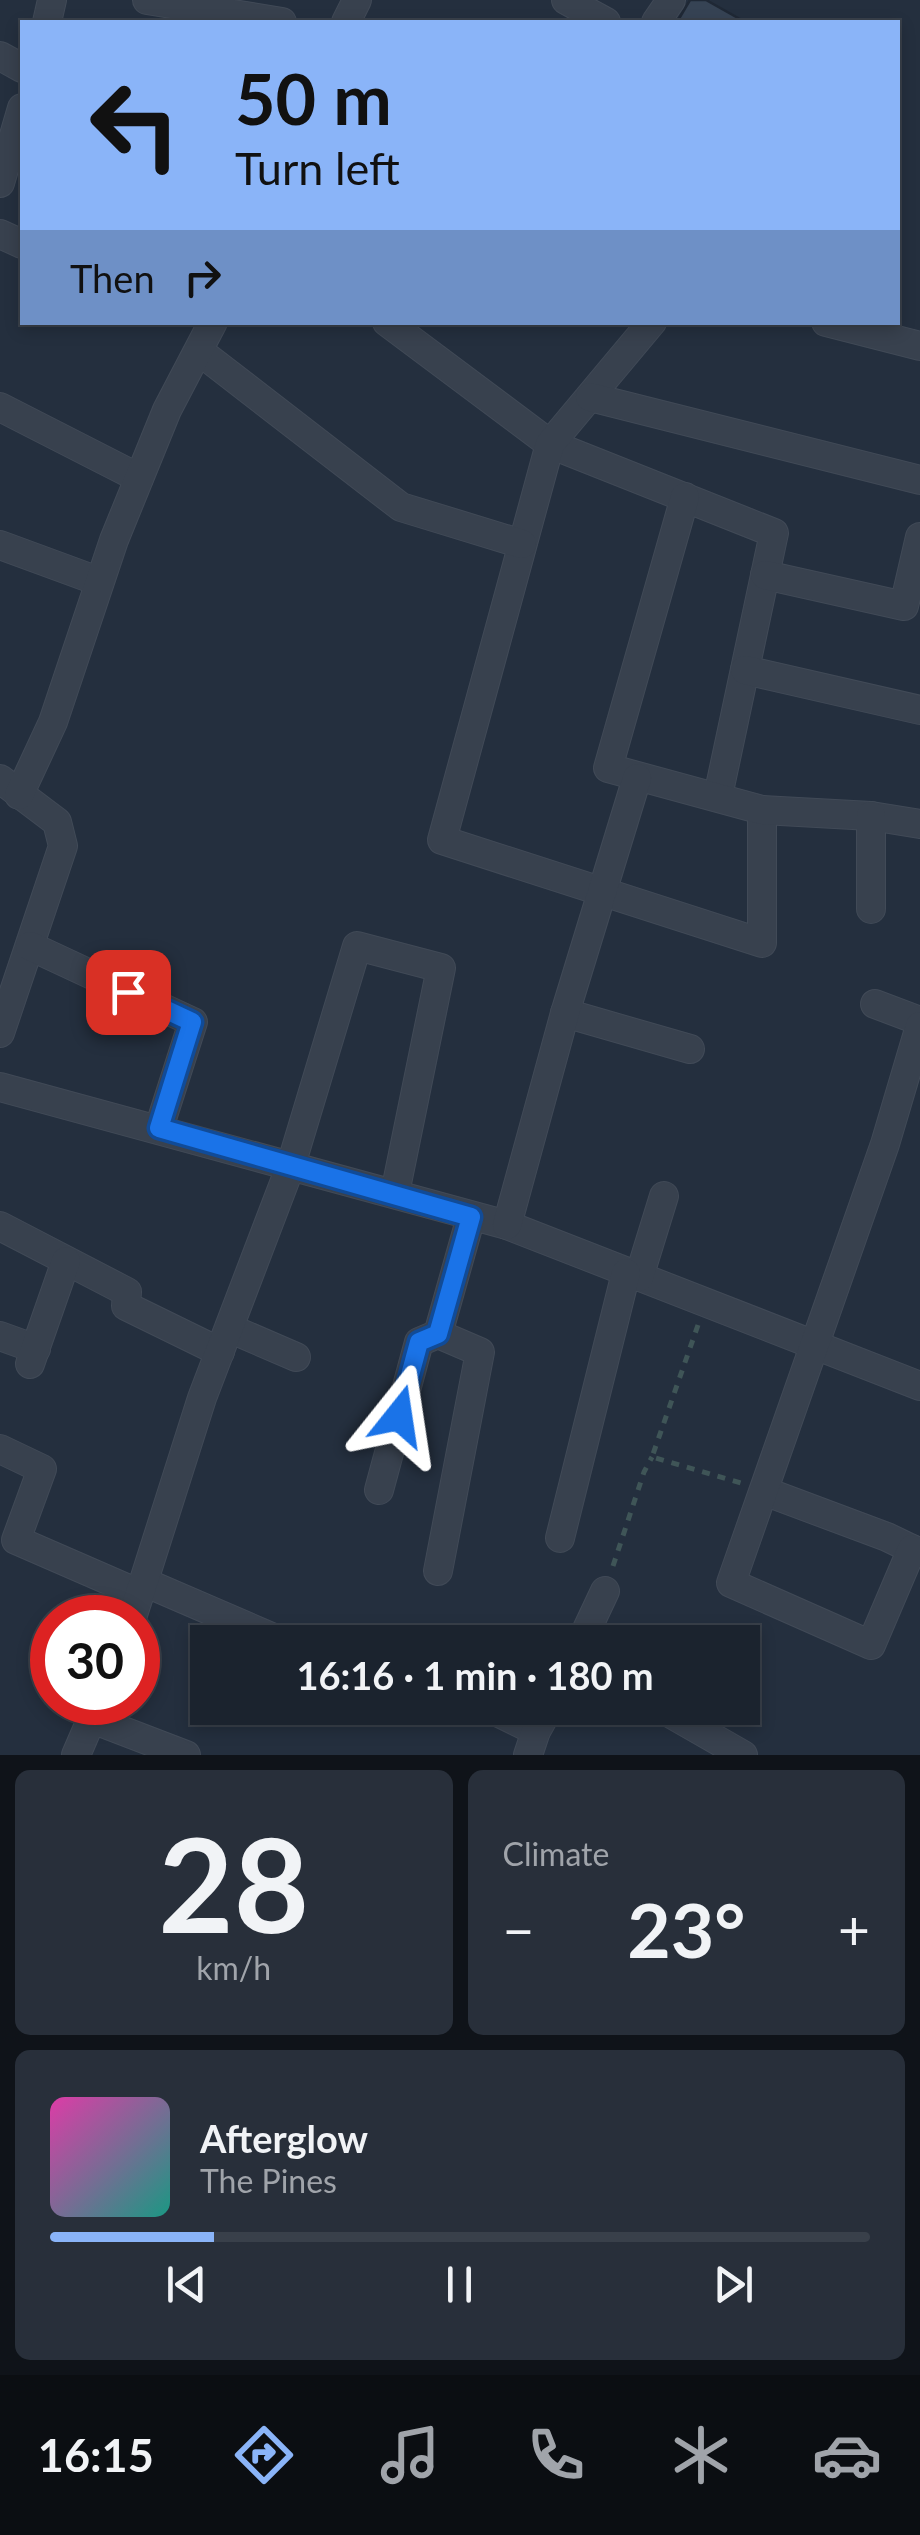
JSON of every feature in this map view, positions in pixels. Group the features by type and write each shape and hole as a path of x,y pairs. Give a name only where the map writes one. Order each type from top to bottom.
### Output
{"street":[{"path":"147,0 270,20"},
{"path":"567,0 602,20"},
{"path":"3,164 20,117"},
{"path":"392,325 550,444 774,533 718,796"},
{"path":"650,325 550,444 442,840 762,943 762,810"},
{"path":"838,325 920,346"},
{"path":"0,1033 64,846 56,822 10,787 53,722 98,580 203,331 401,507 522,544"},
{"path":"590,397 920,480"},
{"path":"0,406 140,478"},
{"path":"685,497 608,768 762,810 871,816 920,824"},
{"path":"765,575 904,606 920,537"},
{"path":"0,545 98,580"},
{"path":"745,670 920,710"},
{"path":"507,1225 565,1013 637,778"},
{"path":"871,816 871,909"},
{"path":"30,946 192,1022 159,1128"},
{"path":"139,1595 193,1423 291,1166 358,946 441,968 395,1194"},
{"path":"764,1491 916,1551 871,1645 731,1583 886,1144 920,1023 874,1004"},
{"path":"565,1013 690,1049"},
{"path":"0,1087 507,1225 920,1386"},
{"path":"560,1538 632,1275 664,1196"},
{"path":"438,1334 471,1217"},
{"path":"0,1226 127,1292 126,1306 226,1340 296,1357"},
{"path":"0,1336 33,1356 66,1261"},
{"path":"379,1490 419,1342 438,1334 480,1352 438,1571"},
{"path":"0,1449 42,1469 16,1540 132,1595"},
{"path":"590,1625 605,1591"},
{"path":"160,1605 227,1625"},
{"path":"76,1755 89,1725"},
{"path":"124,1725 186,1755"},
{"path":"691,1725 744,1755"}],"path":[{"path":"605,1591 705,1303"},
{"path":"652,1457 704,1474 712,1472 764,1491"}],"building":[{"path":"690,0 706,0 741,20 678,20"}],"route":[{"path":"128,992 192,1022 159,1128 471,1217 438,1334 419,1342 399,1416"}]}
